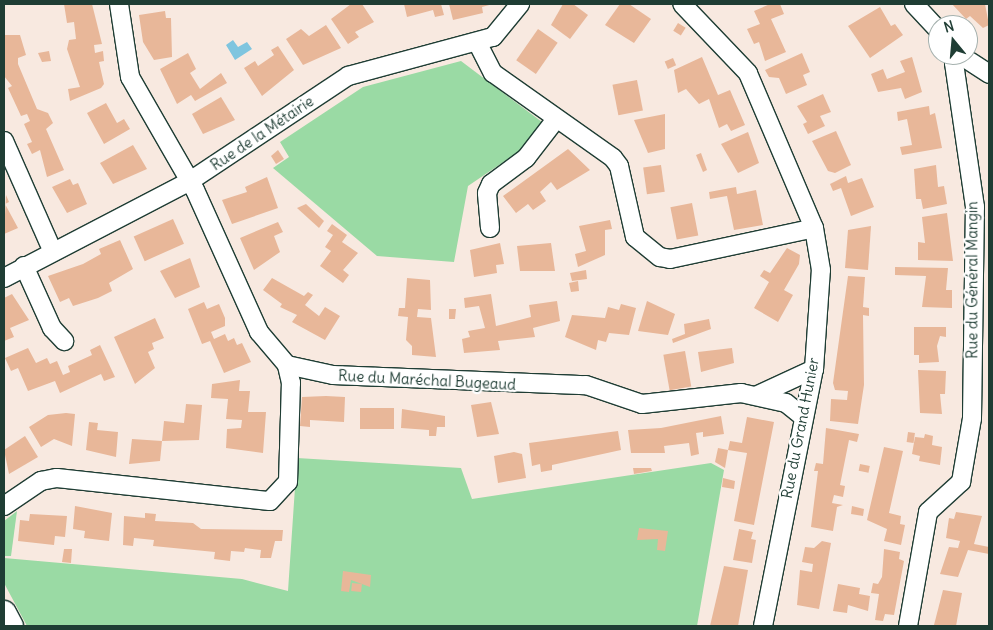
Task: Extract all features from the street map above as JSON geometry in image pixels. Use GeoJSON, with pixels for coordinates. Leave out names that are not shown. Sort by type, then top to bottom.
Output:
{"type":"FeatureCollection","features":[{"type":"Feature","properties":{"kind":"street"},"geometry":{"type":"LineString","coordinates":[[4,506],[41,482],[56,478],[270,501],[288,482],[291,383],[287,365],[259,332],[190,181],[130,77],[118,4]]}},
{"type":"Feature","properties":{"kind":"street","name":"Rue de la Métairie"},"geometry":{"type":"LineString","coordinates":[[4,278],[52,250],[190,181],[360,70],[477,42],[500,32],[520,4]]}},
{"type":"Feature","properties":{"kind":"street","name":"Rue du Grand Hunier"},"geometry":{"type":"LineString","coordinates":[[682,4],[748,73],[814,228],[821,270],[814,369],[803,417],[767,626]]}},
{"type":"Feature","properties":{"kind":"street"},"geometry":{"type":"LineString","coordinates":[[914,4],[928,19]]}},
{"type":"Feature","properties":{"kind":"street"},"geometry":{"type":"LineString","coordinates":[[477,42],[493,73],[619,166],[631,227],[635,237],[660,257],[670,259],[814,228]]}},
{"type":"Feature","properties":{"kind":"street","name":"Rue du Général Mangin"},"geometry":{"type":"LineString","coordinates":[[908,626],[928,512],[960,482],[972,418],[974,207],[954,65]]}},
{"type":"Feature","properties":{"kind":"street"},"geometry":{"type":"LineString","coordinates":[[975,65],[989,74]]}},
{"type":"Feature","properties":{"kind":"street"},"geometry":{"type":"LineString","coordinates":[[490,228],[487,193],[491,184],[526,158],[556,119]]}},
{"type":"Feature","properties":{"kind":"street"},"geometry":{"type":"LineString","coordinates":[[4,141],[11,175],[52,250]]}},
{"type":"Feature","properties":{"kind":"street"},"geometry":{"type":"LineString","coordinates":[[24,266],[52,328],[64,341]]}},
{"type":"Feature","properties":{"kind":"street","name":"Rue du Maréchal Bugeaud"},"geometry":{"type":"LineString","coordinates":[[287,365],[332,374],[513,385],[586,385],[642,404],[731,392],[758,395],[786,403],[803,417]]}},
{"type":"Feature","properties":{"kind":"street"},"geometry":{"type":"LineString","coordinates":[[758,395],[814,369]]}},
{"type":"Feature","properties":{"kind":"street"},"geometry":{"type":"LineString","coordinates":[[4,613],[11,626]]}},
{"type":"Feature","properties":{"kind":"green space"},"geometry":{"type":"Polygon","coordinates":[[[461,61],[542,122],[518,152],[468,186],[454,262],[377,256],[273,168],[289,157],[280,142],[363,87],[461,61]]]}},
{"type":"Feature","properties":{"kind":"green space"},"geometry":{"type":"Polygon","coordinates":[[[297,458],[461,468],[472,499],[711,463],[724,470],[697,626],[27,626],[4,583],[4,558],[242,579],[288,591],[297,458]]]}},
{"type":"Feature","properties":{"kind":"green space"},"geometry":{"type":"Polygon","coordinates":[[[17,511],[11,556],[4,556],[4,521],[17,511]]]}},
{"type":"Feature","properties":{"kind":"water"},"geometry":{"type":"Polygon","coordinates":[[[233,40],[238,47],[247,42],[252,49],[235,60],[226,45],[233,40]]]}},
{"type":"Feature","properties":{"kind":"building"},"geometry":{"type":"Polygon","coordinates":[[[64,4],[92,4],[102,44],[94,45],[95,53],[103,51],[104,61],[99,62],[104,84],[101,88],[70,101],[68,89],[80,87],[67,49],[69,40],[76,39],[74,22],[67,23],[64,4]]]}},
{"type":"Feature","properties":{"kind":"building"},"geometry":{"type":"Polygon","coordinates":[[[351,4],[362,4],[374,22],[355,32],[359,37],[348,44],[331,19],[351,4]]]}},
{"type":"Feature","properties":{"kind":"building"},"geometry":{"type":"Polygon","coordinates":[[[404,4],[441,4],[444,15],[435,17],[433,10],[407,17],[404,4]]]}},
{"type":"Feature","properties":{"kind":"building"},"geometry":{"type":"Polygon","coordinates":[[[449,4],[493,4],[482,7],[483,13],[453,20],[449,4]]]}},
{"type":"Feature","properties":{"kind":"building"},"geometry":{"type":"Polygon","coordinates":[[[563,4],[573,4],[588,15],[570,39],[551,25],[563,4]]]}},
{"type":"Feature","properties":{"kind":"building"},"geometry":{"type":"Polygon","coordinates":[[[620,4],[629,4],[651,19],[634,43],[605,25],[620,4]]]}},
{"type":"Feature","properties":{"kind":"building"},"geometry":{"type":"Polygon","coordinates":[[[770,4],[780,4],[784,14],[771,19],[786,52],[765,61],[759,42],[754,44],[747,29],[760,24],[754,11],[770,4]]]}},
{"type":"Feature","properties":{"kind":"building"},"geometry":{"type":"Polygon","coordinates":[[[952,4],[985,4],[989,25],[983,28],[978,23],[978,15],[962,15],[952,4]]]}},
{"type":"Feature","properties":{"kind":"building"},"geometry":{"type":"Polygon","coordinates":[[[880,7],[891,26],[895,24],[903,35],[870,58],[848,26],[880,7]]]}},
{"type":"Feature","properties":{"kind":"building"},"geometry":{"type":"Polygon","coordinates":[[[165,11],[166,18],[171,18],[172,57],[154,60],[143,42],[139,15],[165,11]]]}},
{"type":"Feature","properties":{"kind":"building"},"geometry":{"type":"Polygon","coordinates":[[[678,23],[686,28],[681,35],[673,31],[678,23]]]}},
{"type":"Feature","properties":{"kind":"building"},"geometry":{"type":"Polygon","coordinates":[[[326,25],[341,48],[303,65],[286,39],[301,29],[309,36],[326,25]]]}},
{"type":"Feature","properties":{"kind":"building"},"geometry":{"type":"Polygon","coordinates":[[[538,29],[558,43],[536,74],[516,60],[538,29]]]}},
{"type":"Feature","properties":{"kind":"building"},"geometry":{"type":"Polygon","coordinates":[[[4,35],[20,35],[26,55],[18,58],[18,64],[37,109],[48,113],[53,123],[46,129],[64,170],[47,177],[40,150],[32,154],[27,144],[32,142],[24,124],[30,121],[27,114],[21,116],[8,88],[12,86],[4,76],[4,35]]]}},
{"type":"Feature","properties":{"kind":"building"},"geometry":{"type":"Polygon","coordinates":[[[278,46],[294,70],[262,96],[244,68],[255,61],[258,66],[274,55],[271,50],[278,46]]]}},
{"type":"Feature","properties":{"kind":"building"},"geometry":{"type":"Polygon","coordinates":[[[49,51],[51,61],[42,62],[38,53],[49,51]]]}},
{"type":"Feature","properties":{"kind":"building"},"geometry":{"type":"Polygon","coordinates":[[[188,53],[196,69],[190,73],[200,89],[221,73],[227,83],[195,101],[191,95],[177,104],[160,69],[188,53]]]}},
{"type":"Feature","properties":{"kind":"building"},"geometry":{"type":"Polygon","coordinates":[[[802,53],[810,72],[803,75],[807,85],[786,94],[779,78],[769,77],[765,70],[802,53]]]}},
{"type":"Feature","properties":{"kind":"building"},"geometry":{"type":"Polygon","coordinates":[[[702,57],[718,95],[730,90],[745,125],[731,131],[727,124],[719,128],[709,99],[699,104],[686,89],[678,93],[674,70],[702,57]]]}},
{"type":"Feature","properties":{"kind":"building"},"geometry":{"type":"Polygon","coordinates":[[[912,57],[922,92],[905,99],[901,88],[878,92],[871,74],[883,69],[887,79],[905,72],[900,61],[912,57]]]}},
{"type":"Feature","properties":{"kind":"building"},"geometry":{"type":"Polygon","coordinates":[[[673,58],[676,65],[668,69],[665,62],[673,58]]]}},
{"type":"Feature","properties":{"kind":"building"},"geometry":{"type":"Polygon","coordinates":[[[637,80],[643,110],[618,115],[612,85],[637,80]]]}},
{"type":"Feature","properties":{"kind":"building"},"geometry":{"type":"Polygon","coordinates":[[[823,94],[831,112],[820,116],[825,126],[808,134],[803,124],[807,122],[797,106],[823,94]]]}},
{"type":"Feature","properties":{"kind":"building"},"geometry":{"type":"Polygon","coordinates":[[[221,97],[235,120],[203,134],[192,114],[221,97]]]}},
{"type":"Feature","properties":{"kind":"building"},"geometry":{"type":"Polygon","coordinates":[[[106,103],[117,123],[124,119],[130,129],[104,144],[87,113],[106,103]]]}},
{"type":"Feature","properties":{"kind":"building"},"geometry":{"type":"Polygon","coordinates":[[[929,106],[930,115],[935,113],[942,148],[902,155],[900,147],[912,145],[907,119],[898,121],[897,112],[929,106]]]}},
{"type":"Feature","properties":{"kind":"building"},"geometry":{"type":"Polygon","coordinates":[[[665,114],[665,149],[648,153],[634,120],[665,114]]]}},
{"type":"Feature","properties":{"kind":"building"},"geometry":{"type":"Polygon","coordinates":[[[836,131],[851,165],[835,173],[828,171],[812,141],[836,131]]]}},
{"type":"Feature","properties":{"kind":"building"},"geometry":{"type":"Polygon","coordinates":[[[748,132],[759,163],[738,173],[721,144],[748,132]]]}},
{"type":"Feature","properties":{"kind":"building"},"geometry":{"type":"Polygon","coordinates":[[[133,145],[147,169],[113,184],[100,163],[133,145]]]}},
{"type":"Feature","properties":{"kind":"building"},"geometry":{"type":"Polygon","coordinates":[[[568,149],[590,170],[557,190],[551,182],[540,192],[546,201],[533,210],[528,204],[516,213],[503,196],[568,149]]]}},
{"type":"Feature","properties":{"kind":"building"},"geometry":{"type":"Polygon","coordinates":[[[278,150],[284,159],[276,164],[271,156],[278,150]]]}},
{"type":"Feature","properties":{"kind":"building"},"geometry":{"type":"Polygon","coordinates":[[[701,153],[707,170],[703,172],[696,155],[701,153]]]}},
{"type":"Feature","properties":{"kind":"building"},"geometry":{"type":"Polygon","coordinates":[[[661,165],[665,192],[647,194],[643,168],[661,165]]]}},
{"type":"Feature","properties":{"kind":"building"},"geometry":{"type":"Polygon","coordinates":[[[936,165],[938,187],[944,186],[947,204],[923,209],[921,199],[916,199],[914,169],[936,165]]]}},
{"type":"Feature","properties":{"kind":"building"},"geometry":{"type":"Polygon","coordinates":[[[846,176],[848,183],[862,178],[874,207],[851,216],[841,188],[833,191],[830,184],[846,176]]]}},
{"type":"Feature","properties":{"kind":"building"},"geometry":{"type":"Polygon","coordinates":[[[267,177],[278,208],[232,224],[222,200],[247,192],[245,187],[267,177]]]}},
{"type":"Feature","properties":{"kind":"building"},"geometry":{"type":"Polygon","coordinates":[[[70,179],[73,185],[78,183],[87,204],[67,213],[52,187],[70,179]]]}},
{"type":"Feature","properties":{"kind":"building"},"geometry":{"type":"Polygon","coordinates":[[[736,187],[737,194],[756,190],[763,225],[734,230],[727,196],[710,199],[709,192],[736,187]]]}},
{"type":"Feature","properties":{"kind":"building"},"geometry":{"type":"Polygon","coordinates":[[[692,203],[698,235],[677,240],[670,207],[692,203]]]}},
{"type":"Feature","properties":{"kind":"building"},"geometry":{"type":"Polygon","coordinates":[[[306,204],[324,221],[319,228],[297,208],[306,204]]]}},
{"type":"Feature","properties":{"kind":"building"},"geometry":{"type":"Polygon","coordinates":[[[5,205],[18,228],[4,234],[5,205]]]}},
{"type":"Feature","properties":{"kind":"building"},"geometry":{"type":"Polygon","coordinates":[[[947,213],[953,261],[918,260],[918,242],[925,243],[922,217],[947,213]]]}},
{"type":"Feature","properties":{"kind":"building"},"geometry":{"type":"Polygon","coordinates":[[[173,219],[184,244],[145,261],[134,236],[173,219]]]}},
{"type":"Feature","properties":{"kind":"building"},"geometry":{"type":"Polygon","coordinates":[[[610,220],[612,229],[605,230],[605,255],[578,267],[575,254],[586,251],[579,226],[610,220]]]}},
{"type":"Feature","properties":{"kind":"building"},"geometry":{"type":"Polygon","coordinates":[[[278,222],[283,232],[274,236],[280,252],[254,270],[240,238],[278,222]]]}},
{"type":"Feature","properties":{"kind":"building"},"geometry":{"type":"Polygon","coordinates":[[[332,224],[347,235],[342,242],[358,253],[343,270],[349,275],[343,283],[320,266],[331,251],[325,247],[333,235],[327,231],[332,224]]]}},
{"type":"Feature","properties":{"kind":"building"},"geometry":{"type":"Polygon","coordinates":[[[871,226],[868,270],[845,268],[848,230],[871,226]]]}},
{"type":"Feature","properties":{"kind":"building"},"geometry":{"type":"Polygon","coordinates":[[[120,240],[133,269],[109,283],[112,291],[98,298],[73,306],[69,298],[60,302],[48,276],[83,264],[101,254],[99,249],[120,240]]]}},
{"type":"Feature","properties":{"kind":"building"},"geometry":{"type":"Polygon","coordinates":[[[500,243],[504,264],[496,265],[497,273],[474,277],[470,250],[500,243]]]}},
{"type":"Feature","properties":{"kind":"building"},"geometry":{"type":"Polygon","coordinates":[[[551,243],[555,271],[520,271],[517,246],[551,243]]]}},
{"type":"Feature","properties":{"kind":"building"},"geometry":{"type":"Polygon","coordinates":[[[787,248],[800,255],[799,264],[784,290],[793,295],[778,322],[754,308],[769,282],[760,276],[764,270],[770,273],[787,248]]]}},
{"type":"Feature","properties":{"kind":"building"},"geometry":{"type":"Polygon","coordinates":[[[190,258],[200,287],[175,298],[160,271],[190,258]]]}},
{"type":"Feature","properties":{"kind":"building"},"geometry":{"type":"Polygon","coordinates":[[[895,267],[948,268],[946,290],[952,290],[952,308],[922,307],[926,276],[895,275],[895,267]]]}},
{"type":"Feature","properties":{"kind":"building"},"geometry":{"type":"Polygon","coordinates":[[[586,270],[587,279],[572,281],[570,273],[586,270]]]}},
{"type":"Feature","properties":{"kind":"building"},"geometry":{"type":"Polygon","coordinates":[[[848,276],[865,277],[863,307],[869,308],[869,316],[863,315],[864,385],[858,424],[830,421],[831,399],[847,400],[848,391],[835,390],[833,383],[848,276]]]}},
{"type":"Feature","properties":{"kind":"building"},"geometry":{"type":"Polygon","coordinates":[[[272,278],[304,296],[308,292],[313,295],[305,305],[319,316],[325,307],[340,316],[325,340],[292,322],[297,315],[280,307],[282,304],[263,290],[272,278]]]}},
{"type":"Feature","properties":{"kind":"building"},"geometry":{"type":"Polygon","coordinates":[[[407,278],[430,280],[431,310],[418,309],[417,317],[431,318],[436,357],[412,355],[412,346],[406,340],[408,317],[398,316],[399,308],[405,308],[407,278]]]}},
{"type":"Feature","properties":{"kind":"building"},"geometry":{"type":"Polygon","coordinates":[[[578,281],[579,291],[571,292],[569,283],[578,281]]]}},
{"type":"Feature","properties":{"kind":"building"},"geometry":{"type":"Polygon","coordinates":[[[12,294],[29,320],[10,328],[14,337],[4,341],[4,298],[12,294]]]}},
{"type":"Feature","properties":{"kind":"building"},"geometry":{"type":"Polygon","coordinates":[[[491,294],[496,326],[531,317],[529,305],[557,301],[560,321],[533,328],[535,337],[498,341],[500,350],[464,353],[462,339],[470,337],[468,331],[485,328],[479,306],[465,308],[464,298],[491,294]]]}},
{"type":"Feature","properties":{"kind":"building"},"geometry":{"type":"Polygon","coordinates":[[[647,301],[675,314],[668,335],[638,331],[647,301]]]}},
{"type":"Feature","properties":{"kind":"building"},"geometry":{"type":"Polygon","coordinates":[[[204,302],[207,309],[219,304],[225,318],[225,326],[211,332],[214,339],[225,334],[228,341],[234,338],[237,345],[242,343],[251,362],[224,373],[210,341],[202,344],[188,309],[204,302]]]}},
{"type":"Feature","properties":{"kind":"building"},"geometry":{"type":"Polygon","coordinates":[[[621,304],[636,308],[629,335],[609,333],[606,342],[598,340],[596,350],[565,337],[572,315],[605,318],[608,307],[619,310],[621,304]]]}},
{"type":"Feature","properties":{"kind":"building"},"geometry":{"type":"Polygon","coordinates":[[[449,309],[456,309],[455,319],[449,319],[449,309]]]}},
{"type":"Feature","properties":{"kind":"building"},"geometry":{"type":"Polygon","coordinates":[[[155,318],[164,338],[152,343],[154,349],[148,352],[155,368],[135,384],[114,337],[155,318]]]}},
{"type":"Feature","properties":{"kind":"building"},"geometry":{"type":"Polygon","coordinates":[[[709,319],[711,329],[673,343],[672,339],[685,334],[684,324],[709,319]]]}},
{"type":"Feature","properties":{"kind":"building"},"geometry":{"type":"Polygon","coordinates":[[[914,327],[946,327],[946,337],[940,336],[937,346],[939,362],[919,363],[919,355],[914,355],[914,327]]]}},
{"type":"Feature","properties":{"kind":"building"},"geometry":{"type":"Polygon","coordinates":[[[100,345],[115,377],[104,381],[101,374],[60,393],[55,381],[28,391],[18,368],[11,371],[5,358],[28,348],[36,363],[47,358],[50,364],[57,361],[63,375],[70,372],[68,366],[92,355],[90,350],[100,345]]]}},
{"type":"Feature","properties":{"kind":"building"},"geometry":{"type":"Polygon","coordinates":[[[732,348],[734,363],[701,372],[698,352],[732,348]]]}},
{"type":"Feature","properties":{"kind":"building"},"geometry":{"type":"Polygon","coordinates":[[[685,351],[691,386],[670,390],[663,355],[685,351]]]}},
{"type":"Feature","properties":{"kind":"building"},"geometry":{"type":"Polygon","coordinates":[[[918,370],[946,371],[945,394],[940,394],[942,414],[920,413],[918,370]]]}},
{"type":"Feature","properties":{"kind":"building"},"geometry":{"type":"Polygon","coordinates":[[[240,380],[239,391],[250,391],[248,412],[266,412],[263,453],[226,448],[227,429],[241,428],[242,420],[226,419],[228,399],[211,398],[212,384],[240,380]]]}},
{"type":"Feature","properties":{"kind":"building"},"geometry":{"type":"Polygon","coordinates":[[[302,397],[345,397],[344,422],[310,420],[310,427],[300,426],[302,397]]]}},
{"type":"Feature","properties":{"kind":"building"},"geometry":{"type":"Polygon","coordinates":[[[491,402],[499,434],[477,437],[471,405],[491,402]]]}},
{"type":"Feature","properties":{"kind":"building"},"geometry":{"type":"Polygon","coordinates":[[[186,404],[202,405],[199,440],[162,441],[164,421],[184,423],[186,404]]]}},
{"type":"Feature","properties":{"kind":"building"},"geometry":{"type":"Polygon","coordinates":[[[360,408],[394,408],[394,429],[360,429],[360,408]]]}},
{"type":"Feature","properties":{"kind":"building"},"geometry":{"type":"Polygon","coordinates":[[[402,409],[445,416],[445,427],[437,427],[436,436],[429,436],[429,430],[401,428],[402,409]]]}},
{"type":"Feature","properties":{"kind":"building"},"geometry":{"type":"Polygon","coordinates":[[[75,414],[72,446],[54,439],[41,447],[29,427],[48,415],[75,414]]]}},
{"type":"Feature","properties":{"kind":"building"},"geometry":{"type":"Polygon","coordinates":[[[721,416],[724,434],[703,437],[703,432],[696,433],[699,454],[691,456],[689,443],[664,446],[665,453],[631,453],[628,430],[661,428],[721,416]]]}},
{"type":"Feature","properties":{"kind":"building"},"geometry":{"type":"Polygon","coordinates":[[[747,417],[774,422],[754,525],[734,521],[747,453],[728,450],[730,441],[742,443],[747,417]]]}},
{"type":"Feature","properties":{"kind":"building"},"geometry":{"type":"Polygon","coordinates":[[[89,422],[98,423],[97,430],[118,432],[116,457],[86,450],[89,422]]]}},
{"type":"Feature","properties":{"kind":"building"},"geometry":{"type":"Polygon","coordinates":[[[826,428],[859,434],[857,442],[849,440],[840,485],[845,486],[843,497],[834,495],[832,503],[843,505],[837,507],[833,531],[811,527],[818,471],[814,471],[816,463],[823,464],[826,428]]]}},
{"type":"Feature","properties":{"kind":"building"},"geometry":{"type":"Polygon","coordinates":[[[618,431],[621,450],[552,465],[552,470],[541,472],[540,464],[532,466],[529,443],[618,431]]]}},
{"type":"Feature","properties":{"kind":"building"},"geometry":{"type":"Polygon","coordinates":[[[908,432],[915,433],[914,443],[907,442],[908,432]]]}},
{"type":"Feature","properties":{"kind":"building"},"geometry":{"type":"Polygon","coordinates":[[[925,434],[933,436],[932,445],[942,447],[940,465],[919,461],[920,456],[912,454],[915,437],[924,438],[925,434]]]}},
{"type":"Feature","properties":{"kind":"building"},"geometry":{"type":"Polygon","coordinates":[[[25,436],[38,457],[9,474],[4,450],[25,436]]]}},
{"type":"Feature","properties":{"kind":"building"},"geometry":{"type":"Polygon","coordinates":[[[132,439],[162,441],[160,461],[129,464],[132,439]]]}},
{"type":"Feature","properties":{"kind":"building"},"geometry":{"type":"Polygon","coordinates":[[[884,447],[903,451],[889,513],[901,516],[900,524],[905,525],[901,545],[884,541],[887,529],[867,520],[884,447]]]}},
{"type":"Feature","properties":{"kind":"building"},"geometry":{"type":"Polygon","coordinates":[[[718,448],[728,450],[725,468],[715,462],[718,448]]]}},
{"type":"Feature","properties":{"kind":"building"},"geometry":{"type":"Polygon","coordinates":[[[514,452],[522,454],[526,478],[498,483],[494,456],[514,452]]]}},
{"type":"Feature","properties":{"kind":"building"},"geometry":{"type":"Polygon","coordinates":[[[860,464],[870,466],[868,473],[859,471],[860,464]]]}},
{"type":"Feature","properties":{"kind":"building"},"geometry":{"type":"Polygon","coordinates":[[[633,468],[651,468],[652,471],[634,474],[633,468]]]}},
{"type":"Feature","properties":{"kind":"building"},"geometry":{"type":"Polygon","coordinates":[[[723,478],[735,481],[734,489],[722,487],[723,478]]]}},
{"type":"Feature","properties":{"kind":"building"},"geometry":{"type":"Polygon","coordinates":[[[75,506],[112,513],[109,541],[84,538],[85,531],[73,529],[75,506]]]}},
{"type":"Feature","properties":{"kind":"building"},"geometry":{"type":"Polygon","coordinates":[[[852,506],[864,509],[863,516],[851,514],[852,506]]]}},
{"type":"Feature","properties":{"kind":"building"},"geometry":{"type":"Polygon","coordinates":[[[956,512],[982,516],[974,544],[989,547],[989,554],[968,550],[958,577],[940,574],[949,547],[958,548],[960,541],[946,538],[949,518],[954,519],[956,512]]]}},
{"type":"Feature","properties":{"kind":"building"},"geometry":{"type":"Polygon","coordinates":[[[145,513],[156,514],[155,521],[193,523],[201,529],[283,530],[282,541],[275,541],[271,558],[260,558],[261,550],[245,548],[244,552],[231,551],[230,561],[214,559],[215,552],[153,546],[154,540],[134,538],[133,546],[123,545],[124,516],[145,518],[145,513]]]}},
{"type":"Feature","properties":{"kind":"building"},"geometry":{"type":"Polygon","coordinates":[[[30,514],[67,516],[65,537],[55,536],[54,545],[18,541],[20,520],[29,521],[30,514]]]}},
{"type":"Feature","properties":{"kind":"building"},"geometry":{"type":"Polygon","coordinates":[[[639,528],[668,531],[665,551],[657,550],[658,539],[637,540],[639,528]]]}},
{"type":"Feature","properties":{"kind":"building"},"geometry":{"type":"Polygon","coordinates":[[[739,529],[753,532],[751,539],[756,540],[752,563],[733,560],[739,529]]]}},
{"type":"Feature","properties":{"kind":"building"},"geometry":{"type":"Polygon","coordinates":[[[822,541],[831,543],[819,609],[797,605],[800,570],[812,572],[813,564],[802,562],[805,547],[814,548],[822,541]]]}},
{"type":"Feature","properties":{"kind":"building"},"geometry":{"type":"Polygon","coordinates":[[[64,549],[72,549],[71,563],[62,562],[64,549]]]}},
{"type":"Feature","properties":{"kind":"building"},"geometry":{"type":"Polygon","coordinates":[[[884,549],[900,552],[899,559],[904,561],[894,615],[885,614],[883,621],[875,620],[879,594],[871,593],[873,583],[878,584],[882,577],[884,549]]]}},
{"type":"Feature","properties":{"kind":"building"},"geometry":{"type":"Polygon","coordinates":[[[724,566],[748,570],[738,626],[710,626],[724,566]]]}},
{"type":"Feature","properties":{"kind":"building"},"geometry":{"type":"Polygon","coordinates":[[[343,571],[371,575],[370,587],[351,580],[349,592],[341,591],[343,571]]]}},
{"type":"Feature","properties":{"kind":"building"},"geometry":{"type":"Polygon","coordinates":[[[352,583],[362,584],[361,592],[351,591],[352,583]]]}},
{"type":"Feature","properties":{"kind":"building"},"geometry":{"type":"Polygon","coordinates":[[[838,584],[860,588],[859,594],[870,596],[868,611],[848,605],[847,613],[833,611],[838,584]]]}},
{"type":"Feature","properties":{"kind":"building"},"geometry":{"type":"Polygon","coordinates":[[[943,590],[962,593],[956,626],[934,625],[943,590]]]}}]}
